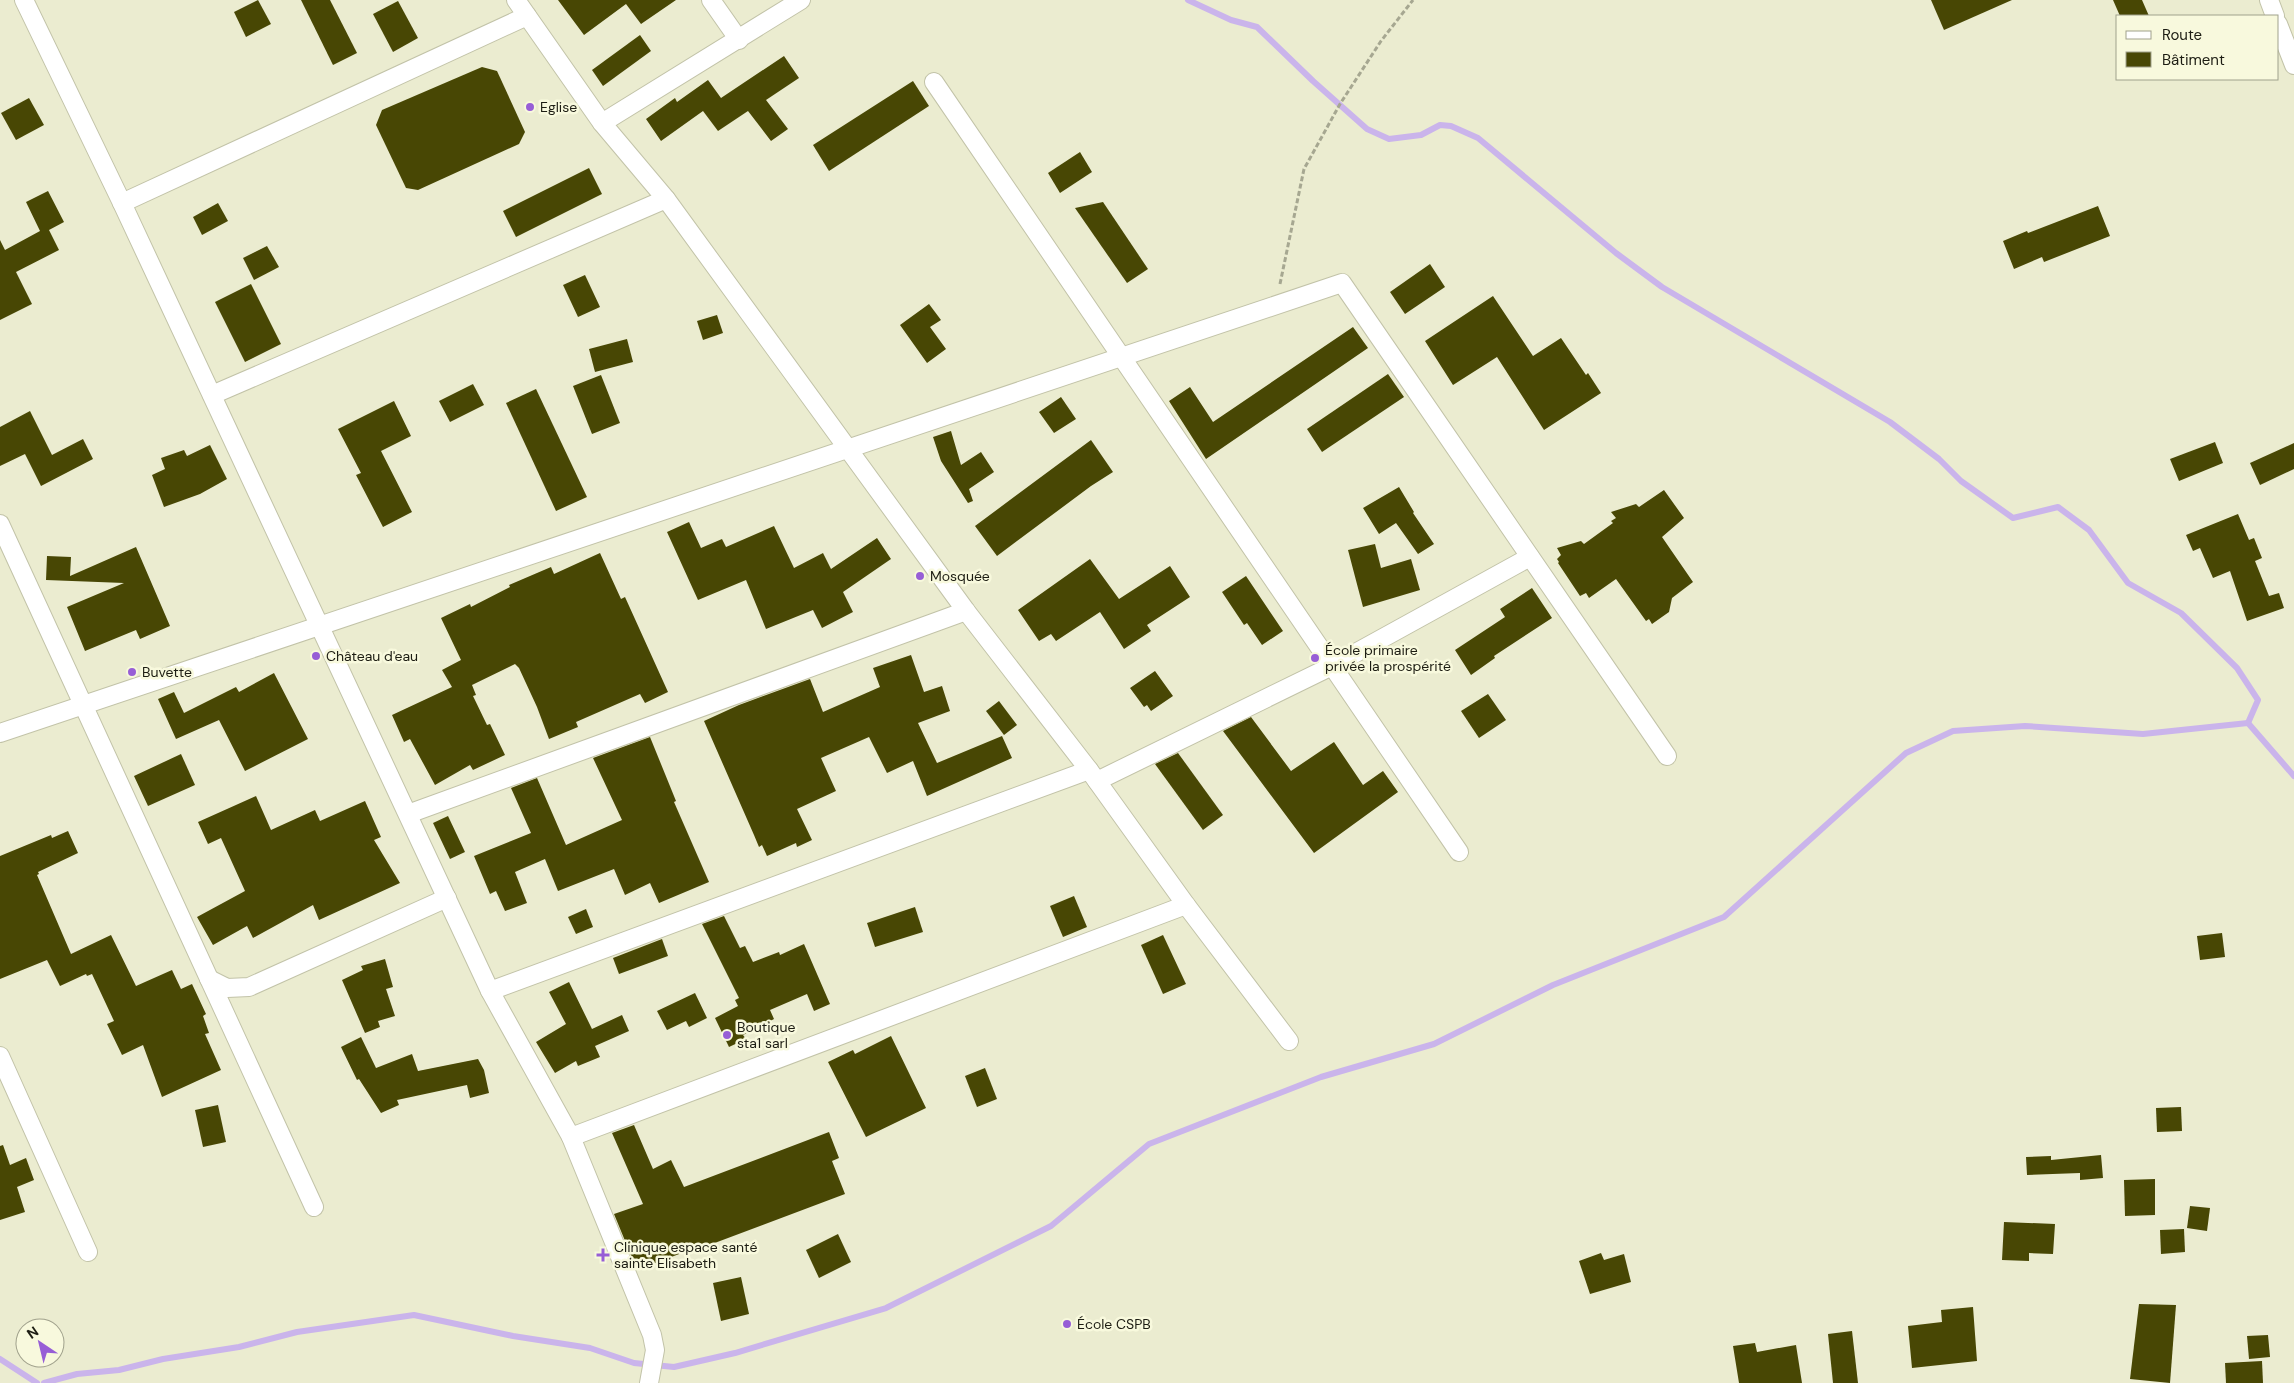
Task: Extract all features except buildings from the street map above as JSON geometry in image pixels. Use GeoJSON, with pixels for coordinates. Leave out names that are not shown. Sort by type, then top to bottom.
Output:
{"type":"FeatureCollection","features":[{"type":"Feature","properties":{"kind":"street"},"geometry":{"type":"LineString","coordinates":[[24,0],[122,203],[490,991],[571,1138],[652,1335],[655,1350],[649,1383]]}},
{"type":"Feature","properties":{"kind":"street"},"geometry":{"type":"LineString","coordinates":[[516,0],[602,123],[666,198],[966,611],[1093,776],[1186,905],[1289,1041]]}},
{"type":"Feature","properties":{"kind":"street"},"geometry":{"type":"LineString","coordinates":[[711,0],[739,40]]}},
{"type":"Feature","properties":{"kind":"street"},"geometry":{"type":"LineString","coordinates":[[602,123],[801,0]]}},
{"type":"Feature","properties":{"kind":"street"},"geometry":{"type":"LineString","coordinates":[[2269,0],[2275,15]]}},
{"type":"Feature","properties":{"kind":"street"},"geometry":{"type":"LineString","coordinates":[[122,203],[527,16]]}},
{"type":"Feature","properties":{"kind":"street"},"geometry":{"type":"LineString","coordinates":[[2279,27],[2294,65]]}},
{"type":"Feature","properties":{"kind":"street"},"geometry":{"type":"LineString","coordinates":[[934,82],[1120,357],[1460,852]]}},
{"type":"Feature","properties":{"kind":"street"},"geometry":{"type":"LineString","coordinates":[[212,395],[666,198]]}},
{"type":"Feature","properties":{"kind":"street"},"geometry":{"type":"LineString","coordinates":[[0,733],[1342,282],[1667,756]]}},
{"type":"Feature","properties":{"kind":"street"},"geometry":{"type":"LineString","coordinates":[[0,524],[314,1207]]}},
{"type":"Feature","properties":{"kind":"street"},"geometry":{"type":"LineString","coordinates":[[490,991],[1093,776],[1332,666],[1530,557]]}},
{"type":"Feature","properties":{"kind":"street"},"geometry":{"type":"LineString","coordinates":[[408,814],[966,611]]}},
{"type":"Feature","properties":{"kind":"street"},"geometry":{"type":"LineString","coordinates":[[209,979],[228,988],[249,988],[447,898]]}},
{"type":"Feature","properties":{"kind":"street"},"geometry":{"type":"LineString","coordinates":[[571,1138],[1186,905]]}},
{"type":"Feature","properties":{"kind":"street"},"geometry":{"type":"LineString","coordinates":[[0,1056],[88,1252]]}},
{"type":"Feature","properties":{"kind":"path"},"geometry":{"type":"LineString","coordinates":[[1275,305],[1304,169],[1340,104],[1382,41],[1413,0]]}},
{"type":"Feature","properties":{"kind":"waterway"},"geometry":{"type":"LineString","coordinates":[[1188,0],[1231,20],[1257,27],[1313,81],[1367,129],[1389,139],[1421,135],[1440,125],[1451,126],[1478,138],[1616,253],[1662,287],[1890,422],[1939,459],[1961,481],[2013,518],[2058,507],[2089,530],[2128,583],[2181,613],[2237,668],[2258,700],[2248,723]]}},
{"type":"Feature","properties":{"kind":"waterway"},"geometry":{"type":"LineString","coordinates":[[44,1383],[77,1374],[119,1370],[163,1359],[239,1347],[297,1332],[414,1315],[513,1336],[590,1348],[634,1363],[674,1367],[735,1353],[886,1308],[1051,1226],[1149,1144],[1321,1077],[1434,1044],[1553,985],[1724,917],[1906,753],[1953,731],[2025,726],[2143,734],[2248,723],[2294,776]]}},
{"type":"Feature","properties":{"kind":"waterway"},"geometry":{"type":"LineString","coordinates":[[0,1359],[37,1383]]}},
{"type":"Feature","properties":{"kind":"place","name":"Eglise"},"geometry":{"type":"Point","coordinates":[530,107]}},
{"type":"Feature","properties":{"kind":"place","name":"Mosquée"},"geometry":{"type":"Point","coordinates":[920,576]}},
{"type":"Feature","properties":{"kind":"place","name":"Château d'eau"},"geometry":{"type":"Point","coordinates":[316,656]}},
{"type":"Feature","properties":{"kind":"place","name":"École primaire privée la prospérité"},"geometry":{"type":"Point","coordinates":[1315,658]}},
{"type":"Feature","properties":{"kind":"place","name":"Buvette"},"geometry":{"type":"Point","coordinates":[132,672]}},
{"type":"Feature","properties":{"kind":"place","name":"Boutique sta1 sarl"},"geometry":{"type":"Point","coordinates":[727,1035]}},
{"type":"Feature","properties":{"kind":"place","name":"Clinique espace santé sainte Elisabeth"},"geometry":{"type":"Point","coordinates":[603,1255]}},
{"type":"Feature","properties":{"kind":"place","name":"École CSPB"},"geometry":{"type":"Point","coordinates":[1067,1324]}}]}
